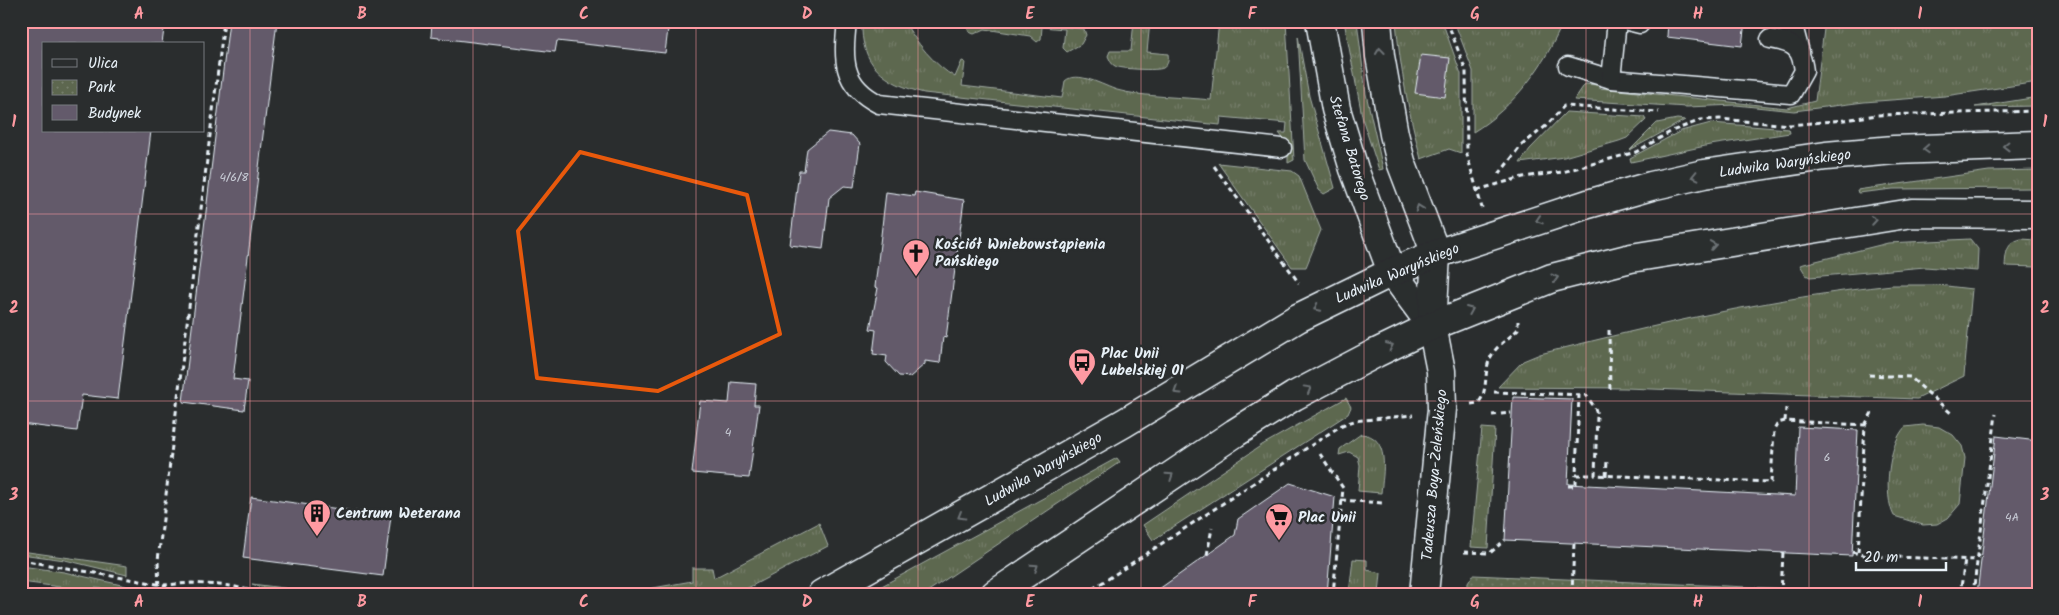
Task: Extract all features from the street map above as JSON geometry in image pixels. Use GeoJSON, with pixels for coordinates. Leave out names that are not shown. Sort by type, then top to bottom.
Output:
{"type":"FeatureCollection","features":[{"type":"Feature","properties":{"kind":"main road","name":"Stefana Batorego"},"geometry":{"type":"LineString","coordinates":[[1320,21],[1328,71],[1341,130],[1392,272]]}},
{"type":"Feature","properties":{"kind":"main road"},"geometry":{"type":"LineString","coordinates":[[1377,21],[1380,56],[1401,162],[1436,254]]}},
{"type":"Feature","properties":{"kind":"main road","name":"Ludwika Waryńskiego"},"geometry":{"type":"LineString","coordinates":[[822,594],[1124,423],[1298,318],[1392,272],[1436,254],[1588,204],[1650,186],[1704,174],[1826,156],[1894,150],[2038,145]]}},
{"type":"Feature","properties":{"kind":"main road"},"geometry":{"type":"LineString","coordinates":[[995,594],[1262,415],[1369,356],[1432,326],[1552,278],[1631,258],[1912,214],[2038,214]]}},
{"type":"Feature","properties":{"kind":"main road","name":"Tadeusza Boya-Żeleńskiego"},"geometry":{"type":"LineString","coordinates":[[1424,594],[1442,409],[1441,371],[1432,326],[1436,254]]}},
{"type":"Feature","properties":{"kind":"main road","name":"Tadeusza Boya-Żeleńskiego"},"geometry":{"type":"LineString","coordinates":[[1392,272],[1432,326]]}},
{"type":"Feature","properties":{"kind":"lane"},"geometry":{"type":"LineString","coordinates":[[847,21],[845,44],[848,75],[862,96],[879,104],[1282,148]]}},
{"type":"Feature","properties":{"kind":"lane"},"geometry":{"type":"LineString","coordinates":[[1611,79],[1617,21]]}},
{"type":"Feature","properties":{"kind":"lane"},"geometry":{"type":"LineString","coordinates":[[1568,66],[1611,79],[1791,94],[1804,71],[1795,33],[1782,21]]}},
{"type":"Feature","properties":{"kind":"lane"},"geometry":{"type":"LineString","coordinates":[[1770,39],[1786,42],[1796,47],[1800,52]]}},
{"type":"Feature","properties":{"kind":"path"},"geometry":{"type":"LineString","coordinates":[[159,594],[158,560],[224,21]]}},
{"type":"Feature","properties":{"kind":"path"},"geometry":{"type":"LineString","coordinates":[[1447,21],[1466,71],[1467,155],[1481,207]]}},
{"type":"Feature","properties":{"kind":"path"},"geometry":{"type":"LineString","coordinates":[[1499,174],[1522,145],[1546,126],[1564,106],[1659,112]]}},
{"type":"Feature","properties":{"kind":"path"},"geometry":{"type":"LineString","coordinates":[[1214,165],[1299,283]]}},
{"type":"Feature","properties":{"kind":"path"},"geometry":{"type":"LineString","coordinates":[[1471,404],[1478,403],[1482,397],[1488,361],[1497,346],[1518,329],[1517,318]]}},
{"type":"Feature","properties":{"kind":"path"},"geometry":{"type":"LineString","coordinates":[[1609,330],[1610,394]]}},
{"type":"Feature","properties":{"kind":"path"},"geometry":{"type":"LineString","coordinates":[[1869,375],[1910,377],[1952,414]]}},
{"type":"Feature","properties":{"kind":"path"},"geometry":{"type":"LineString","coordinates":[[1494,392],[1586,395],[1591,400],[1597,415],[1595,475]]}},
{"type":"Feature","properties":{"kind":"path"},"geometry":{"type":"LineString","coordinates":[[1568,486],[1576,486],[1579,394]]}},
{"type":"Feature","properties":{"kind":"path"},"geometry":{"type":"LineString","coordinates":[[1785,421],[1786,408]]}},
{"type":"Feature","properties":{"kind":"path"},"geometry":{"type":"LineString","coordinates":[[1858,553],[1865,425],[1873,410]]}},
{"type":"Feature","properties":{"kind":"path"},"geometry":{"type":"LineString","coordinates":[[1492,415],[1511,413]]}},
{"type":"Feature","properties":{"kind":"path"},"geometry":{"type":"LineString","coordinates":[[1973,594],[1996,414]]}},
{"type":"Feature","properties":{"kind":"path"},"geometry":{"type":"LineString","coordinates":[[1085,594],[1342,425],[1354,421],[1411,415]]}},
{"type":"Feature","properties":{"kind":"path"},"geometry":{"type":"LineString","coordinates":[[1576,475],[1771,482],[1774,430],[1778,423],[1785,421],[1865,425]]}},
{"type":"Feature","properties":{"kind":"path"},"geometry":{"type":"LineString","coordinates":[[1320,454],[1343,488],[1333,594]]}},
{"type":"Feature","properties":{"kind":"path"},"geometry":{"type":"LineString","coordinates":[[1606,476],[1607,461]]}},
{"type":"Feature","properties":{"kind":"path"},"geometry":{"type":"LineString","coordinates":[[1342,500],[1383,503]]}},
{"type":"Feature","properties":{"kind":"path"},"geometry":{"type":"LineString","coordinates":[[1207,555],[1212,528]]}},
{"type":"Feature","properties":{"kind":"path"},"geometry":{"type":"LineString","coordinates":[[1464,552],[1490,553],[1506,540]]}},
{"type":"Feature","properties":{"kind":"path"},"geometry":{"type":"LineString","coordinates":[[1572,594],[1574,543]]}},
{"type":"Feature","properties":{"kind":"path"},"geometry":{"type":"LineString","coordinates":[[1781,594],[1782,552]]}},
{"type":"Feature","properties":{"kind":"path"},"geometry":{"type":"LineString","coordinates":[[1852,552],[1867,556],[1977,560]]}},
{"type":"Feature","properties":{"kind":"path"},"geometry":{"type":"LineString","coordinates":[[21,560],[64,566],[124,580],[158,584],[232,586],[264,594]]}},
{"type":"Feature","properties":{"kind":"path"},"geometry":{"type":"LineString","coordinates":[[1960,594],[1965,560]]}},
{"type":"Feature","properties":{"kind":"highlighted area"},"geometry":{"type":"Polygon","coordinates":[[[580,152],[747,195],[780,334],[658,391],[537,378],[518,231],[580,152]]]}},
{"type":"Feature","properties":{"kind":"green space"},"geometry":{"type":"Polygon","coordinates":[[[862,21],[904,21],[926,52],[955,77],[962,61],[965,62],[962,86],[1062,98],[1065,81],[1076,77],[1127,92],[1211,100],[1219,21],[1286,21],[1294,160],[1288,163],[1288,144],[1279,133],[1286,133],[1287,123],[1221,117],[1220,125],[924,93],[910,89],[897,84],[877,70],[865,49],[862,36],[862,21]]]}},
{"type":"Feature","properties":{"kind":"green space"},"geometry":{"type":"Polygon","coordinates":[[[964,21],[1065,21],[1065,27],[1084,29],[1086,35],[1081,44],[1067,52],[1063,48],[1065,29],[1042,27],[1041,39],[1037,42],[1030,36],[985,29],[974,34],[969,32],[964,21]]]}},
{"type":"Feature","properties":{"kind":"green space"},"geometry":{"type":"Polygon","coordinates":[[[1134,21],[1150,21],[1147,52],[1168,54],[1168,62],[1163,68],[1124,68],[1112,64],[1108,56],[1110,51],[1131,51],[1134,21]]]}},
{"type":"Feature","properties":{"kind":"green space"},"geometry":{"type":"Polygon","coordinates":[[[1344,21],[1357,21],[1366,94],[1383,169],[1379,170],[1363,121],[1344,21]]]}},
{"type":"Feature","properties":{"kind":"green space"},"geometry":{"type":"Polygon","coordinates":[[[1396,21],[1442,21],[1461,74],[1461,153],[1449,149],[1421,159],[1406,91],[1396,21]]]}},
{"type":"Feature","properties":{"kind":"green space"},"geometry":{"type":"Polygon","coordinates":[[[1454,21],[1563,22],[1547,54],[1527,84],[1502,110],[1473,132],[1473,71],[1454,21]]]}},
{"type":"Feature","properties":{"kind":"green space"},"geometry":{"type":"Polygon","coordinates":[[[1825,21],[2038,21],[2038,82],[1945,96],[1864,102],[1794,111],[1736,105],[1687,107],[1574,100],[1585,84],[1598,85],[1599,88],[1787,108],[1815,101],[1825,21]]]}},
{"type":"Feature","properties":{"kind":"green space"},"geometry":{"type":"Polygon","coordinates":[[[1298,36],[1309,96],[1335,188],[1324,194],[1319,190],[1305,160],[1298,36]]]}},
{"type":"Feature","properties":{"kind":"green space"},"geometry":{"type":"Polygon","coordinates":[[[2038,97],[2038,106],[1975,107],[2038,97]]]}},
{"type":"Feature","properties":{"kind":"green space"},"geometry":{"type":"Polygon","coordinates":[[[1566,112],[1644,117],[1646,120],[1627,138],[1619,141],[1564,157],[1520,163],[1530,149],[1566,112]]]}},
{"type":"Feature","properties":{"kind":"green space"},"geometry":{"type":"Polygon","coordinates":[[[1677,119],[1685,120],[1630,150],[1657,123],[1677,119]]]}},
{"type":"Feature","properties":{"kind":"green space"},"geometry":{"type":"Polygon","coordinates":[[[1711,123],[1789,129],[1790,133],[1710,145],[1631,162],[1630,158],[1681,131],[1711,123]]]}},
{"type":"Feature","properties":{"kind":"green space"},"geometry":{"type":"Polygon","coordinates":[[[1218,163],[1292,171],[1299,176],[1321,230],[1306,267],[1292,267],[1218,163]]]}},
{"type":"Feature","properties":{"kind":"green space"},"geometry":{"type":"Polygon","coordinates":[[[2038,170],[2038,188],[1893,189],[1858,193],[1857,190],[1989,171],[2038,170]]]}},
{"type":"Feature","properties":{"kind":"green space"},"geometry":{"type":"Polygon","coordinates":[[[1970,239],[1978,249],[1977,271],[1925,267],[1810,277],[1806,275],[1800,265],[1888,243],[1970,239]]]}},
{"type":"Feature","properties":{"kind":"green space"},"geometry":{"type":"Polygon","coordinates":[[[2021,239],[2038,240],[2038,267],[2005,266],[2008,249],[2012,243],[2021,239]]]}},
{"type":"Feature","properties":{"kind":"green space"},"geometry":{"type":"Polygon","coordinates":[[[1892,285],[1938,285],[1972,289],[1964,376],[1917,399],[1625,388],[1498,387],[1523,361],[1540,354],[1715,313],[1847,290],[1892,285]]]}},
{"type":"Feature","properties":{"kind":"green space"},"geometry":{"type":"Polygon","coordinates":[[[1346,398],[1351,407],[1348,414],[1153,540],[1143,525],[1262,445],[1346,398]]]}},
{"type":"Feature","properties":{"kind":"green space"},"geometry":{"type":"Polygon","coordinates":[[[1923,425],[1939,427],[1953,435],[1962,446],[1965,458],[1960,504],[1948,518],[1937,524],[1923,525],[1894,516],[1888,483],[1891,458],[1899,435],[1905,427],[1923,425]]]}},
{"type":"Feature","properties":{"kind":"green space"},"geometry":{"type":"Polygon","coordinates":[[[1482,428],[1495,429],[1488,548],[1471,547],[1482,428]]]}},
{"type":"Feature","properties":{"kind":"green space"},"geometry":{"type":"Polygon","coordinates":[[[1361,434],[1371,436],[1377,441],[1381,449],[1383,467],[1381,493],[1358,491],[1360,465],[1358,457],[1349,452],[1339,455],[1340,449],[1361,434]]]}},
{"type":"Feature","properties":{"kind":"green space"},"geometry":{"type":"Polygon","coordinates":[[[1117,458],[1120,462],[924,594],[867,594],[1117,458]]]}},
{"type":"Feature","properties":{"kind":"green space"},"geometry":{"type":"Polygon","coordinates":[[[819,523],[828,546],[742,591],[727,589],[717,594],[620,594],[692,581],[692,568],[712,568],[714,578],[819,523]]]}},
{"type":"Feature","properties":{"kind":"green space"},"geometry":{"type":"Polygon","coordinates":[[[21,551],[127,566],[127,575],[65,560],[21,554],[21,551]]]}},
{"type":"Feature","properties":{"kind":"green space"},"geometry":{"type":"Polygon","coordinates":[[[1353,559],[1367,560],[1367,570],[1381,573],[1379,594],[1349,594],[1353,559]]]}},
{"type":"Feature","properties":{"kind":"green space"},"geometry":{"type":"Polygon","coordinates":[[[21,566],[64,572],[126,586],[126,591],[95,588],[91,591],[21,582],[21,566]]]}},
{"type":"Feature","properties":{"kind":"green space"},"geometry":{"type":"Polygon","coordinates":[[[1473,575],[1862,592],[1866,594],[1467,594],[1468,583],[1473,575]]]}},
{"type":"Feature","properties":{"kind":"green space"},"geometry":{"type":"Polygon","coordinates":[[[252,584],[307,591],[307,594],[281,594],[252,584]]]}},
{"type":"Feature","properties":{"kind":"green space"},"geometry":{"type":"Polygon","coordinates":[[[201,589],[250,594],[166,594],[164,590],[201,589]]]}},
{"type":"Feature","properties":{"kind":"building"},"geometry":{"type":"Polygon","coordinates":[[[21,21],[165,21],[162,42],[42,42],[42,132],[151,132],[118,399],[82,395],[77,431],[21,424],[21,21]]]}},
{"type":"Feature","properties":{"kind":"building"},"geometry":{"type":"Polygon","coordinates":[[[229,21],[277,21],[233,379],[248,381],[244,410],[183,402],[229,21]]]}},
{"type":"Feature","properties":{"kind":"building"},"geometry":{"type":"Polygon","coordinates":[[[432,21],[669,21],[665,53],[557,41],[555,52],[431,37],[432,21]]]}},
{"type":"Feature","properties":{"kind":"building"},"geometry":{"type":"Polygon","coordinates":[[[1668,21],[1745,21],[1742,46],[1667,37],[1668,21]]]}},
{"type":"Feature","properties":{"kind":"building"},"geometry":{"type":"Polygon","coordinates":[[[1421,55],[1450,58],[1445,97],[1415,93],[1421,55]]]}},
{"type":"Feature","properties":{"kind":"building"},"geometry":{"type":"Polygon","coordinates":[[[828,132],[852,135],[860,144],[854,187],[844,186],[829,198],[823,249],[790,245],[799,171],[804,171],[807,149],[828,132]]]}},
{"type":"Feature","properties":{"kind":"building","name":"Kościół Wniebowstąpienia Pańskiego"},"geometry":{"type":"Polygon","coordinates":[[[886,192],[914,196],[915,192],[964,200],[946,338],[943,337],[940,363],[925,361],[925,364],[910,377],[899,376],[886,362],[887,356],[873,354],[876,330],[870,329],[878,288],[875,287],[886,192]]]}},
{"type":"Feature","properties":{"kind":"building"},"geometry":{"type":"Polygon","coordinates":[[[731,382],[756,384],[754,405],[759,405],[749,478],[692,473],[700,401],[729,403],[731,382]]]}},
{"type":"Feature","properties":{"kind":"building"},"geometry":{"type":"Polygon","coordinates":[[[1513,397],[1572,399],[1568,484],[1795,496],[1798,427],[1858,430],[1852,556],[1505,540],[1513,397]]]}},
{"type":"Feature","properties":{"kind":"building"},"geometry":{"type":"Polygon","coordinates":[[[1996,436],[2038,441],[2038,594],[1977,594],[1996,436]]]}},
{"type":"Feature","properties":{"kind":"building","name":"Plac Unii"},"geometry":{"type":"Polygon","coordinates":[[[1290,483],[1335,497],[1327,594],[1152,594],[1235,535],[1238,519],[1290,483]]]}},
{"type":"Feature","properties":{"kind":"building","name":"Centrum Weterana"},"geometry":{"type":"Polygon","coordinates":[[[251,497],[391,516],[383,576],[243,558],[251,497]]]}},
{"type":"Feature","properties":{"kind":"place","name":"Kościół Wniebowstąpienia Pańskiego"},"geometry":{"type":"Point","coordinates":[916,277]}},
{"type":"Feature","properties":{"kind":"place","name":"Plac Unii Lubelskiej 01"},"geometry":{"type":"Point","coordinates":[1082,386]}},
{"type":"Feature","properties":{"kind":"place","name":"Centrum Weterana"},"geometry":{"type":"Point","coordinates":[317,537]}},
{"type":"Feature","properties":{"kind":"place","name":"Plac Unii"},"geometry":{"type":"Point","coordinates":[1279,541]}}]}
